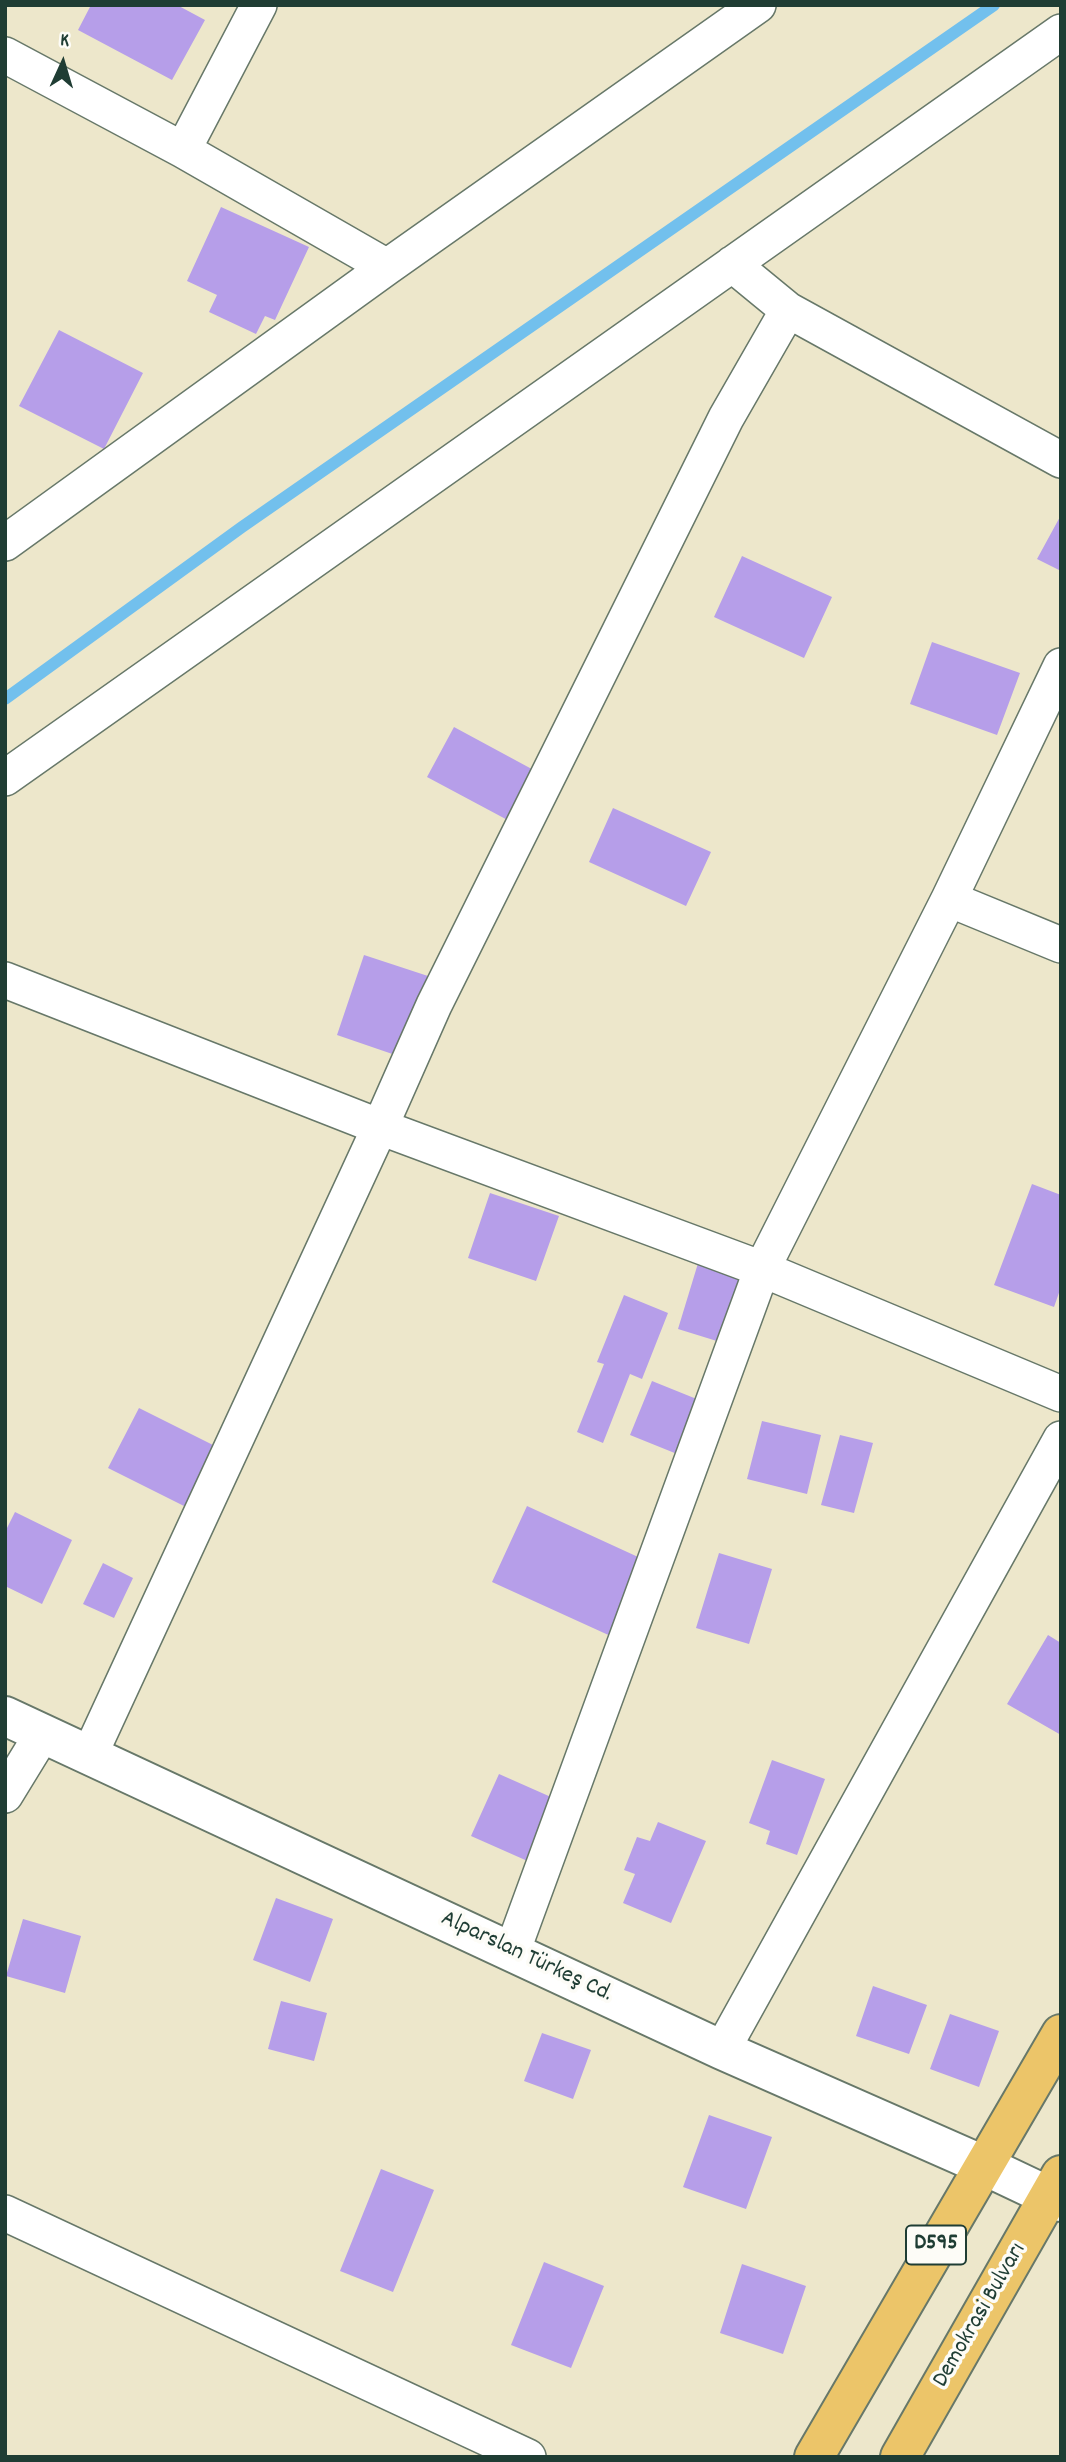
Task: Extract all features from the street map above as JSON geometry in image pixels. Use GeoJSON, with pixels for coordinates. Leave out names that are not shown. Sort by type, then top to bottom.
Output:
{"type":"FeatureCollection","features":[{"type":"Feature","properties":{"kind":"highway","name":"D595"},"geometry":{"type":"LineString","coordinates":[[814,2457],[1061,2034]]}},
{"type":"Feature","properties":{"kind":"highway","name":"Demokrasi Bulvarı"},"geometry":{"type":"LineString","coordinates":[[900,2457],[1057,2191]]}},
{"type":"Feature","properties":{"kind":"street"},"geometry":{"type":"LineString","coordinates":[[183,150],[259,5]]}},
{"type":"Feature","properties":{"kind":"street"},"geometry":{"type":"LineString","coordinates":[[5,543],[387,267],[758,5]]}},
{"type":"Feature","properties":{"kind":"street"},"geometry":{"type":"LineString","coordinates":[[5,778],[1061,32]]}},
{"type":"Feature","properties":{"kind":"street"},"geometry":{"type":"LineString","coordinates":[[5,55],[183,150],[387,267]]}},
{"type":"Feature","properties":{"kind":"street"},"geometry":{"type":"LineString","coordinates":[[732,264],[788,310],[1061,460]]}},
{"type":"Feature","properties":{"kind":"street"},"geometry":{"type":"LineString","coordinates":[[90,1754],[434,1005],[726,418],[788,310]]}},
{"type":"Feature","properties":{"kind":"street"},"geometry":{"type":"LineString","coordinates":[[512,1952],[762,1269],[949,899],[1061,666]]}},
{"type":"Feature","properties":{"kind":"street"},"geometry":{"type":"LineString","coordinates":[[949,899],[1061,945]]}},
{"type":"Feature","properties":{"kind":"street"},"geometry":{"type":"LineString","coordinates":[[8,988],[762,1269],[1061,1394]]}},
{"type":"Feature","properties":{"kind":"street"},"geometry":{"type":"LineString","coordinates":[[722,2050],[1061,1439]]}},
{"type":"Feature","properties":{"kind":"street","name":"Alparslan Türkeş Cd."},"geometry":{"type":"LineString","coordinates":[[5,1716],[722,2050],[983,2165],[1057,2191]]}},
{"type":"Feature","properties":{"kind":"street"},"geometry":{"type":"LineString","coordinates":[[5,1796],[43,1733]]}},
{"type":"Feature","properties":{"kind":"street"},"geometry":{"type":"LineString","coordinates":[[5,2213],[528,2457]]}},
{"type":"Feature","properties":{"kind":"building"},"geometry":{"type":"Polygon","coordinates":[[[91,5],[177,5],[205,20],[172,80],[78,30],[91,5]]]}},
{"type":"Feature","properties":{"kind":"building"},"geometry":{"type":"Polygon","coordinates":[[[221,207],[309,247],[275,320],[265,316],[256,334],[209,312],[217,295],[187,281],[221,207]]]}},
{"type":"Feature","properties":{"kind":"building"},"geometry":{"type":"Polygon","coordinates":[[[59,330],[143,373],[104,449],[19,406],[59,330]]]}},
{"type":"Feature","properties":{"kind":"building"},"geometry":{"type":"Polygon","coordinates":[[[1061,515],[1061,571],[1037,559],[1061,515]]]}},
{"type":"Feature","properties":{"kind":"building"},"geometry":{"type":"Polygon","coordinates":[[[742,556],[832,597],[804,658],[714,617],[742,556]]]}},
{"type":"Feature","properties":{"kind":"building"},"geometry":{"type":"Polygon","coordinates":[[[932,642],[1020,673],[997,735],[910,704],[932,642]]]}},
{"type":"Feature","properties":{"kind":"building"},"geometry":{"type":"Polygon","coordinates":[[[454,727],[541,774],[515,824],[427,777],[454,727]]]}},
{"type":"Feature","properties":{"kind":"building"},"geometry":{"type":"Polygon","coordinates":[[[613,808],[711,852],[686,906],[589,862],[613,808]]]}},
{"type":"Feature","properties":{"kind":"building"},"geometry":{"type":"Polygon","coordinates":[[[364,955],[431,977],[404,1058],[337,1035],[364,955]]]}},
{"type":"Feature","properties":{"kind":"building"},"geometry":{"type":"Polygon","coordinates":[[[1032,1184],[1061,1195],[1061,1287],[1054,1307],[994,1285],[1032,1184]]]}},
{"type":"Feature","properties":{"kind":"building"},"geometry":{"type":"Polygon","coordinates":[[[490,1193],[559,1216],[536,1281],[468,1258],[490,1193]]]}},
{"type":"Feature","properties":{"kind":"building"},"geometry":{"type":"Polygon","coordinates":[[[699,1260],[755,1277],[733,1346],[678,1329],[699,1260]]]}},
{"type":"Feature","properties":{"kind":"building"},"geometry":{"type":"Polygon","coordinates":[[[624,1295],[668,1313],[642,1379],[630,1374],[603,1443],[577,1432],[604,1364],[597,1362],[624,1295]]]}},
{"type":"Feature","properties":{"kind":"building"},"geometry":{"type":"Polygon","coordinates":[[[652,1381],[709,1404],[687,1458],[630,1435],[652,1381]]]}},
{"type":"Feature","properties":{"kind":"building"},"geometry":{"type":"Polygon","coordinates":[[[139,1408],[217,1447],[186,1507],[108,1468],[139,1408]]]}},
{"type":"Feature","properties":{"kind":"building"},"geometry":{"type":"Polygon","coordinates":[[[762,1421],[821,1435],[807,1494],[747,1479],[762,1421]]]}},
{"type":"Feature","properties":{"kind":"building"},"geometry":{"type":"Polygon","coordinates":[[[840,1435],[873,1443],[854,1513],[821,1505],[840,1435]]]}},
{"type":"Feature","properties":{"kind":"building"},"geometry":{"type":"Polygon","coordinates":[[[527,1506],[649,1562],[615,1638],[492,1582],[527,1506]]]}},
{"type":"Feature","properties":{"kind":"building"},"geometry":{"type":"Polygon","coordinates":[[[15,1512],[72,1540],[42,1604],[5,1586],[5,1532],[15,1512]]]}},
{"type":"Feature","properties":{"kind":"building"},"geometry":{"type":"Polygon","coordinates":[[[719,1553],[772,1569],[749,1644],[696,1628],[719,1553]]]}},
{"type":"Feature","properties":{"kind":"building"},"geometry":{"type":"Polygon","coordinates":[[[103,1563],[133,1578],[114,1618],[83,1604],[103,1563]]]}},
{"type":"Feature","properties":{"kind":"building"},"geometry":{"type":"Polygon","coordinates":[[[1048,1635],[1061,1643],[1061,1735],[1007,1704],[1048,1635]]]}},
{"type":"Feature","properties":{"kind":"building"},"geometry":{"type":"Polygon","coordinates":[[[772,1760],[825,1779],[797,1855],[766,1844],[770,1831],[749,1823],[772,1760]]]}},
{"type":"Feature","properties":{"kind":"building"},"geometry":{"type":"Polygon","coordinates":[[[499,1774],[560,1801],[532,1863],[471,1836],[499,1774]]]}},
{"type":"Feature","properties":{"kind":"building"},"geometry":{"type":"Polygon","coordinates":[[[658,1822],[706,1841],[671,1923],[623,1903],[635,1874],[624,1870],[637,1837],[650,1841],[658,1822]]]}},
{"type":"Feature","properties":{"kind":"building"},"geometry":{"type":"Polygon","coordinates":[[[276,1898],[333,1919],[310,1982],[253,1960],[276,1898]]]}},
{"type":"Feature","properties":{"kind":"building"},"geometry":{"type":"Polygon","coordinates":[[[23,1919],[81,1936],[65,1993],[6,1976],[23,1919]]]}},
{"type":"Feature","properties":{"kind":"building"},"geometry":{"type":"Polygon","coordinates":[[[873,1986],[927,2005],[909,2054],[856,2036],[873,1986]]]}},
{"type":"Feature","properties":{"kind":"building"},"geometry":{"type":"Polygon","coordinates":[[[281,2001],[327,2013],[314,2061],[268,2049],[281,2001]]]}},
{"type":"Feature","properties":{"kind":"building"},"geometry":{"type":"Polygon","coordinates":[[[950,2014],[999,2031],[979,2087],[930,2069],[950,2014]]]}},
{"type":"Feature","properties":{"kind":"building"},"geometry":{"type":"Polygon","coordinates":[[[542,2033],[591,2050],[573,2099],[524,2081],[542,2033]]]}},
{"type":"Feature","properties":{"kind":"building"},"geometry":{"type":"Polygon","coordinates":[[[709,2115],[772,2137],[746,2209],[683,2187],[709,2115]]]}},
{"type":"Feature","properties":{"kind":"building"},"geometry":{"type":"Polygon","coordinates":[[[381,2169],[434,2190],[393,2292],[340,2271],[381,2169]]]}},
{"type":"Feature","properties":{"kind":"building"},"geometry":{"type":"Polygon","coordinates":[[[544,2262],[604,2286],[571,2368],[511,2345],[544,2262]]]}},
{"type":"Feature","properties":{"kind":"building"},"geometry":{"type":"Polygon","coordinates":[[[742,2264],[806,2286],[783,2354],[720,2333],[742,2264]]]}},
{"type":"Feature","properties":{"kind":"waterway"},"geometry":{"type":"LineString","coordinates":[[5,699],[242,527],[994,5]]}}]}
